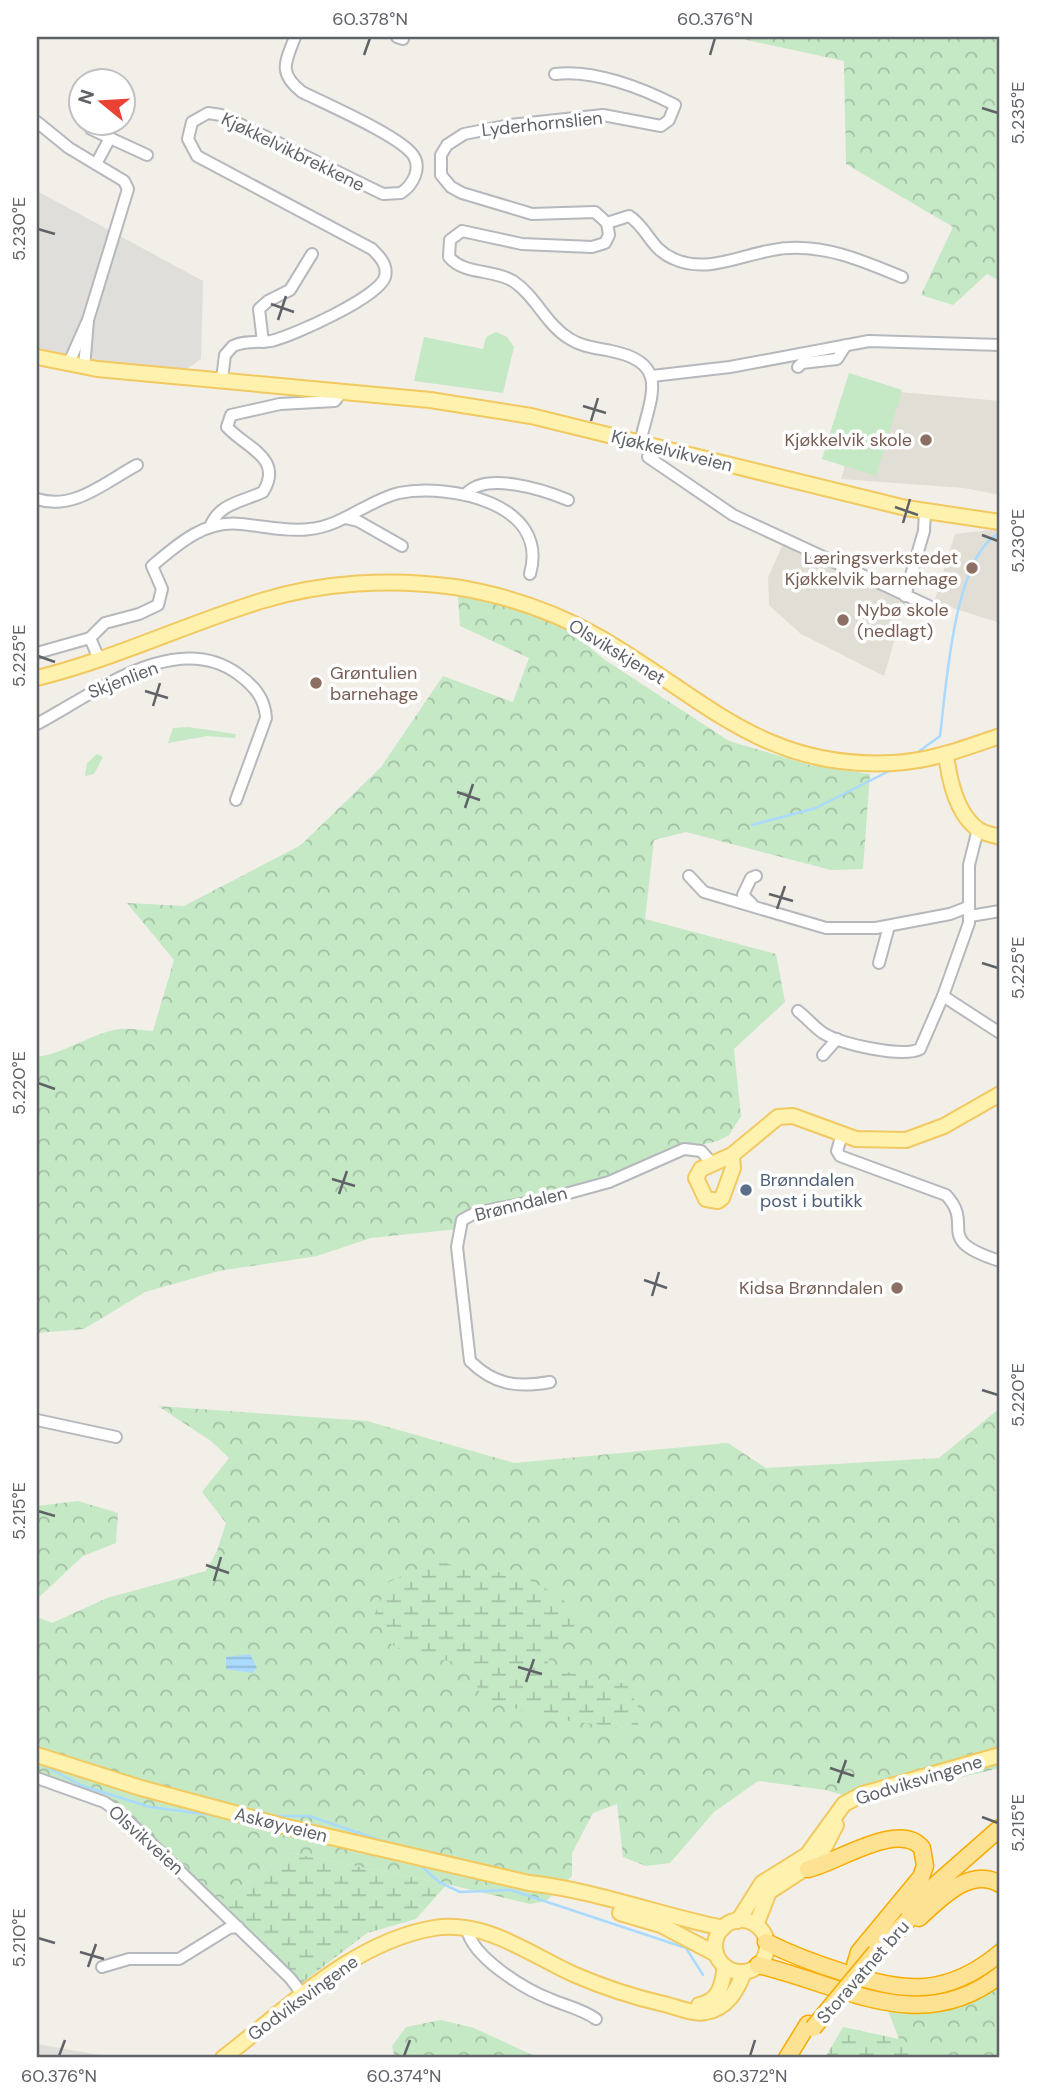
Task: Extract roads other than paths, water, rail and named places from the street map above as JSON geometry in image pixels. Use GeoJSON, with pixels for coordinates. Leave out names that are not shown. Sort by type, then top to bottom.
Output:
{"type":"FeatureCollection","features":[{"type":"Feature","properties":{"kind":"highway"},"geometry":{"type":"LineString","coordinates":[[908,1914],[1000,1828]]}},
{"type":"Feature","properties":{"kind":"highway"},"geometry":{"type":"LineString","coordinates":[[808,1869],[889,1838],[907,1837],[922,1848],[925,1866],[908,1914]]}},
{"type":"Feature","properties":{"kind":"highway"},"geometry":{"type":"LineString","coordinates":[[908,1914],[1000,1840]]}},
{"type":"Feature","properties":{"kind":"highway"},"geometry":{"type":"LineString","coordinates":[[908,1914],[965,1882],[988,1878],[1000,1884]]}},
{"type":"Feature","properties":{"kind":"highway","name":"Storavatnet bru"},"geometry":{"type":"LineString","coordinates":[[811,2026],[876,1952],[886,1950],[908,1914]]}},
{"type":"Feature","properties":{"kind":"highway","name":"Storavatnet bru"},"geometry":{"type":"LineString","coordinates":[[811,2026],[855,1965],[908,1914]]}},
{"type":"Feature","properties":{"kind":"highway"},"geometry":{"type":"LineString","coordinates":[[766,1942],[830,1969],[897,1987],[939,1986],[967,1977],[1000,1953]]}},
{"type":"Feature","properties":{"kind":"highway"},"geometry":{"type":"LineString","coordinates":[[987,1964],[1000,1946]]}},
{"type":"Feature","properties":{"kind":"highway"},"geometry":{"type":"LineString","coordinates":[[751,1969],[876,2001],[913,2006],[963,1997],[1000,1975]]}},
{"type":"Feature","properties":{"kind":"highway"},"geometry":{"type":"LineString","coordinates":[[787,2058],[811,2026]]}},
{"type":"Feature","properties":{"kind":"highway"},"geometry":{"type":"LineString","coordinates":[[794,2058],[811,2026]]}},
{"type":"Feature","properties":{"kind":"main road","name":"Kjøkkelvikveien"},"geometry":{"type":"LineString","coordinates":[[37,357],[84,368],[430,400],[531,416],[925,511],[1000,522]]}},
{"type":"Feature","properties":{"kind":"main road","name":"Olsvikskjenet"},"geometry":{"type":"LineString","coordinates":[[37,678],[99,659],[260,601],[297,592],[385,582],[456,587],[541,610],[575,625],[635,660],[735,727],[809,756],[874,763],[920,760],[1000,736]]}},
{"type":"Feature","properties":{"kind":"main road"},"geometry":{"type":"LineString","coordinates":[[946,754],[956,798],[978,829],[1000,837]]}},
{"type":"Feature","properties":{"kind":"main road"},"geometry":{"type":"LineString","coordinates":[[732,1154],[733,1168],[726,1190],[718,1201],[706,1199],[696,1178],[701,1169],[732,1154],[768,1123],[785,1116],[842,1134],[877,1141],[914,1139],[944,1126],[1000,1094]]}},
{"type":"Feature","properties":{"kind":"main road","name":"Askøyveien"},"geometry":{"type":"LineString","coordinates":[[37,1755],[141,1788],[270,1822],[529,1883],[554,1886],[680,1920],[723,1928]]}},
{"type":"Feature","properties":{"kind":"main road","name":"Godviksvingene"},"geometry":{"type":"LineString","coordinates":[[738,1921],[762,1883],[807,1855],[839,1803],[1000,1755]]}},
{"type":"Feature","properties":{"kind":"main road","name":"Godviksvingene"},"geometry":{"type":"LineString","coordinates":[[756,1925],[769,1892],[808,1869],[830,1843],[839,1803]]}},
{"type":"Feature","properties":{"kind":"main road","name":"Askøyveien"},"geometry":{"type":"LineString","coordinates":[[529,1883],[552,1893],[661,1925],[716,1954]]}},
{"type":"Feature","properties":{"kind":"main road"},"geometry":{"type":"LineString","coordinates":[[738,1921],[756,1925],[766,1942],[765,1954],[751,1969],[725,1967],[716,1954],[717,1937],[723,1928],[738,1921]]}},
{"type":"Feature","properties":{"kind":"main road","name":"Godviksvingene"},"geometry":{"type":"LineString","coordinates":[[223,2058],[343,1966],[391,1941],[436,1928],[467,1929],[504,1939],[607,1988],[699,2013],[720,2007],[736,1992],[751,1969]]}},
{"type":"Feature","properties":{"kind":"main road","name":"Godviksvingene"},"geometry":{"type":"LineString","coordinates":[[676,2007],[707,2003],[714,1999],[723,1984],[725,1967]]}},
{"type":"Feature","properties":{"kind":"street","name":"Kjøkkelvikbrekkene"},"geometry":{"type":"LineString","coordinates":[[222,379],[229,349],[239,343],[263,342],[283,337],[373,292],[385,277],[385,265],[372,248],[197,156],[188,139],[192,122],[208,113],[220,115],[383,194],[396,194],[406,189],[414,179],[416,167],[413,155],[403,145],[302,92],[289,82],[285,69],[295,37]]}},
{"type":"Feature","properties":{"kind":"street","name":"Lyderhornslien"},"geometry":{"type":"LineString","coordinates":[[555,74],[582,74],[645,92],[675,106],[668,120],[661,126],[603,115],[474,131],[447,145],[441,155],[441,175],[451,187],[532,214],[595,212],[607,223],[629,216],[660,252],[690,264],[706,265],[776,249],[804,248],[849,255],[902,277]]}},
{"type":"Feature","properties":{"kind":"street"},"geometry":{"type":"LineString","coordinates":[[37,122],[124,181],[128,189],[88,320],[68,365]]}},
{"type":"Feature","properties":{"kind":"street"},"geometry":{"type":"LineString","coordinates":[[106,136],[147,155]]}},
{"type":"Feature","properties":{"kind":"street"},"geometry":{"type":"LineString","coordinates":[[96,164],[110,138]]}},
{"type":"Feature","properties":{"kind":"street"},"geometry":{"type":"LineString","coordinates":[[607,223],[609,235],[605,243],[596,247],[506,242],[462,231],[450,240],[449,257],[458,266],[513,281],[570,340],[637,358],[650,369],[652,376],[640,443]]}},
{"type":"Feature","properties":{"kind":"street"},"geometry":{"type":"LineString","coordinates":[[263,342],[259,309],[268,300],[290,290],[312,254]]}},
{"type":"Feature","properties":{"kind":"street"},"geometry":{"type":"LineString","coordinates":[[84,368],[88,320]]}},
{"type":"Feature","properties":{"kind":"street"},"geometry":{"type":"LineString","coordinates":[[652,376],[730,367],[846,345],[898,340],[1000,345]]}},
{"type":"Feature","properties":{"kind":"street"},"geometry":{"type":"LineString","coordinates":[[798,367],[802,363],[837,359],[846,345]]}},
{"type":"Feature","properties":{"kind":"street","name":"Kjøkkelvikveien"},"geometry":{"type":"LineString","coordinates":[[210,527],[214,518],[226,507],[263,492],[269,479],[270,465],[264,456],[227,427],[231,415],[280,404],[335,401],[342,391]]}},
{"type":"Feature","properties":{"kind":"street"},"geometry":{"type":"LineString","coordinates":[[648,457],[733,515],[929,606]]}},
{"type":"Feature","properties":{"kind":"street"},"geometry":{"type":"LineString","coordinates":[[37,499],[54,504],[75,500],[137,465]]}},
{"type":"Feature","properties":{"kind":"street"},"geometry":{"type":"LineString","coordinates":[[466,494],[479,485],[519,484],[568,500]]}},
{"type":"Feature","properties":{"kind":"street"},"geometry":{"type":"LineString","coordinates":[[37,653],[90,638],[105,623],[139,614],[158,605],[162,589],[152,566],[183,540],[210,527],[230,523],[312,529],[345,518],[398,494],[418,491],[466,494],[497,504],[516,520],[532,553],[530,574]]}},
{"type":"Feature","properties":{"kind":"street"},"geometry":{"type":"LineString","coordinates":[[905,596],[924,531],[925,511]]}},
{"type":"Feature","properties":{"kind":"street"},"geometry":{"type":"LineString","coordinates":[[345,518],[358,522],[402,546]]}},
{"type":"Feature","properties":{"kind":"street"},"geometry":{"type":"LineString","coordinates":[[90,638],[99,659]]}},
{"type":"Feature","properties":{"kind":"street","name":"Skjenlien"},"geometry":{"type":"LineString","coordinates":[[37,724],[86,693],[141,669],[189,659],[215,661],[242,677],[265,705],[266,718],[236,800]]}},
{"type":"Feature","properties":{"kind":"street"},"geometry":{"type":"LineString","coordinates":[[798,1011],[821,1031],[837,1039],[899,1053],[915,1051],[924,1044],[943,996],[969,912],[969,865],[978,829]]}},
{"type":"Feature","properties":{"kind":"street"},"geometry":{"type":"LineString","coordinates":[[689,876],[704,892],[826,928],[889,926],[950,914],[1000,911]]}},
{"type":"Feature","properties":{"kind":"street"},"geometry":{"type":"LineString","coordinates":[[752,904],[743,895],[751,878],[756,876]]}},
{"type":"Feature","properties":{"kind":"street"},"geometry":{"type":"LineString","coordinates":[[879,962],[889,926]]}},
{"type":"Feature","properties":{"kind":"street"},"geometry":{"type":"LineString","coordinates":[[943,996],[1000,1033]]}},
{"type":"Feature","properties":{"kind":"street"},"geometry":{"type":"LineString","coordinates":[[823,1055],[837,1039]]}},
{"type":"Feature","properties":{"kind":"street"},"geometry":{"type":"LineString","coordinates":[[842,1134],[838,1151],[840,1156],[946,1195],[955,1207],[957,1234],[962,1244],[976,1254],[1000,1261]]}},
{"type":"Feature","properties":{"kind":"street","name":"Brønndalen"},"geometry":{"type":"LineString","coordinates":[[550,1382],[509,1385],[491,1378],[470,1361],[457,1247],[462,1220],[475,1213],[547,1199],[609,1182],[684,1149],[701,1151],[712,1163]]}},
{"type":"Feature","properties":{"kind":"street"},"geometry":{"type":"LineString","coordinates":[[37,1420],[116,1437]]}},
{"type":"Feature","properties":{"kind":"street","name":"Olsvikveien"},"geometry":{"type":"LineString","coordinates":[[37,1778],[103,1802],[119,1811],[290,1978],[303,1995]]}},
{"type":"Feature","properties":{"kind":"street"},"geometry":{"type":"LineString","coordinates":[[102,1967],[130,1959],[178,1959],[229,1928],[238,1927]]}},
{"type":"Feature","properties":{"kind":"street"},"geometry":{"type":"LineString","coordinates":[[467,1929],[469,1938],[478,1950],[526,1988],[596,2019]]}},
{"type":"Feature","properties":{"kind":"water"},"geometry":{"type":"Polygon","coordinates":[[[250,1654],[257,1668],[252,1673],[226,1669],[226,1657],[250,1654]]]}},
{"type":"Feature","properties":{"kind":"waterway"},"geometry":{"type":"LineString","coordinates":[[914,755],[940,736],[949,656],[962,594],[972,567],[984,546],[1000,533]]}},
{"type":"Feature","properties":{"kind":"waterway"},"geometry":{"type":"LineString","coordinates":[[752,825],[816,808],[891,770]]}},
{"type":"Feature","properties":{"kind":"waterway"},"geometry":{"type":"LineString","coordinates":[[40,1763],[80,1785],[150,1807],[220,1816]]}},
{"type":"Feature","properties":{"kind":"waterway"},"geometry":{"type":"LineString","coordinates":[[272,1816],[309,1816],[400,1847]]}},
{"type":"Feature","properties":{"kind":"waterway"},"geometry":{"type":"LineString","coordinates":[[418,1863],[439,1882],[460,1892],[511,1890],[686,1948],[703,1975]]}},
{"type":"Feature","properties":{"kind":"place","name":"Kjøkkelvik skole"},"geometry":{"type":"Point","coordinates":[926,440]}},
{"type":"Feature","properties":{"kind":"place","name":"Læringsverkstedet Kjøkkelvik barnehage"},"geometry":{"type":"Point","coordinates":[972,568]}},
{"type":"Feature","properties":{"kind":"place","name":"Nybø skole (nedlagt)"},"geometry":{"type":"Point","coordinates":[843,620]}},
{"type":"Feature","properties":{"kind":"place","name":"Grøntulien barnehage"},"geometry":{"type":"Point","coordinates":[316,683]}},
{"type":"Feature","properties":{"kind":"place","name":"Brønndalen post i butikk"},"geometry":{"type":"Point","coordinates":[746,1190]}},
{"type":"Feature","properties":{"kind":"place","name":"Kidsa Brønndalen"},"geometry":{"type":"Point","coordinates":[897,1288]}}]}
